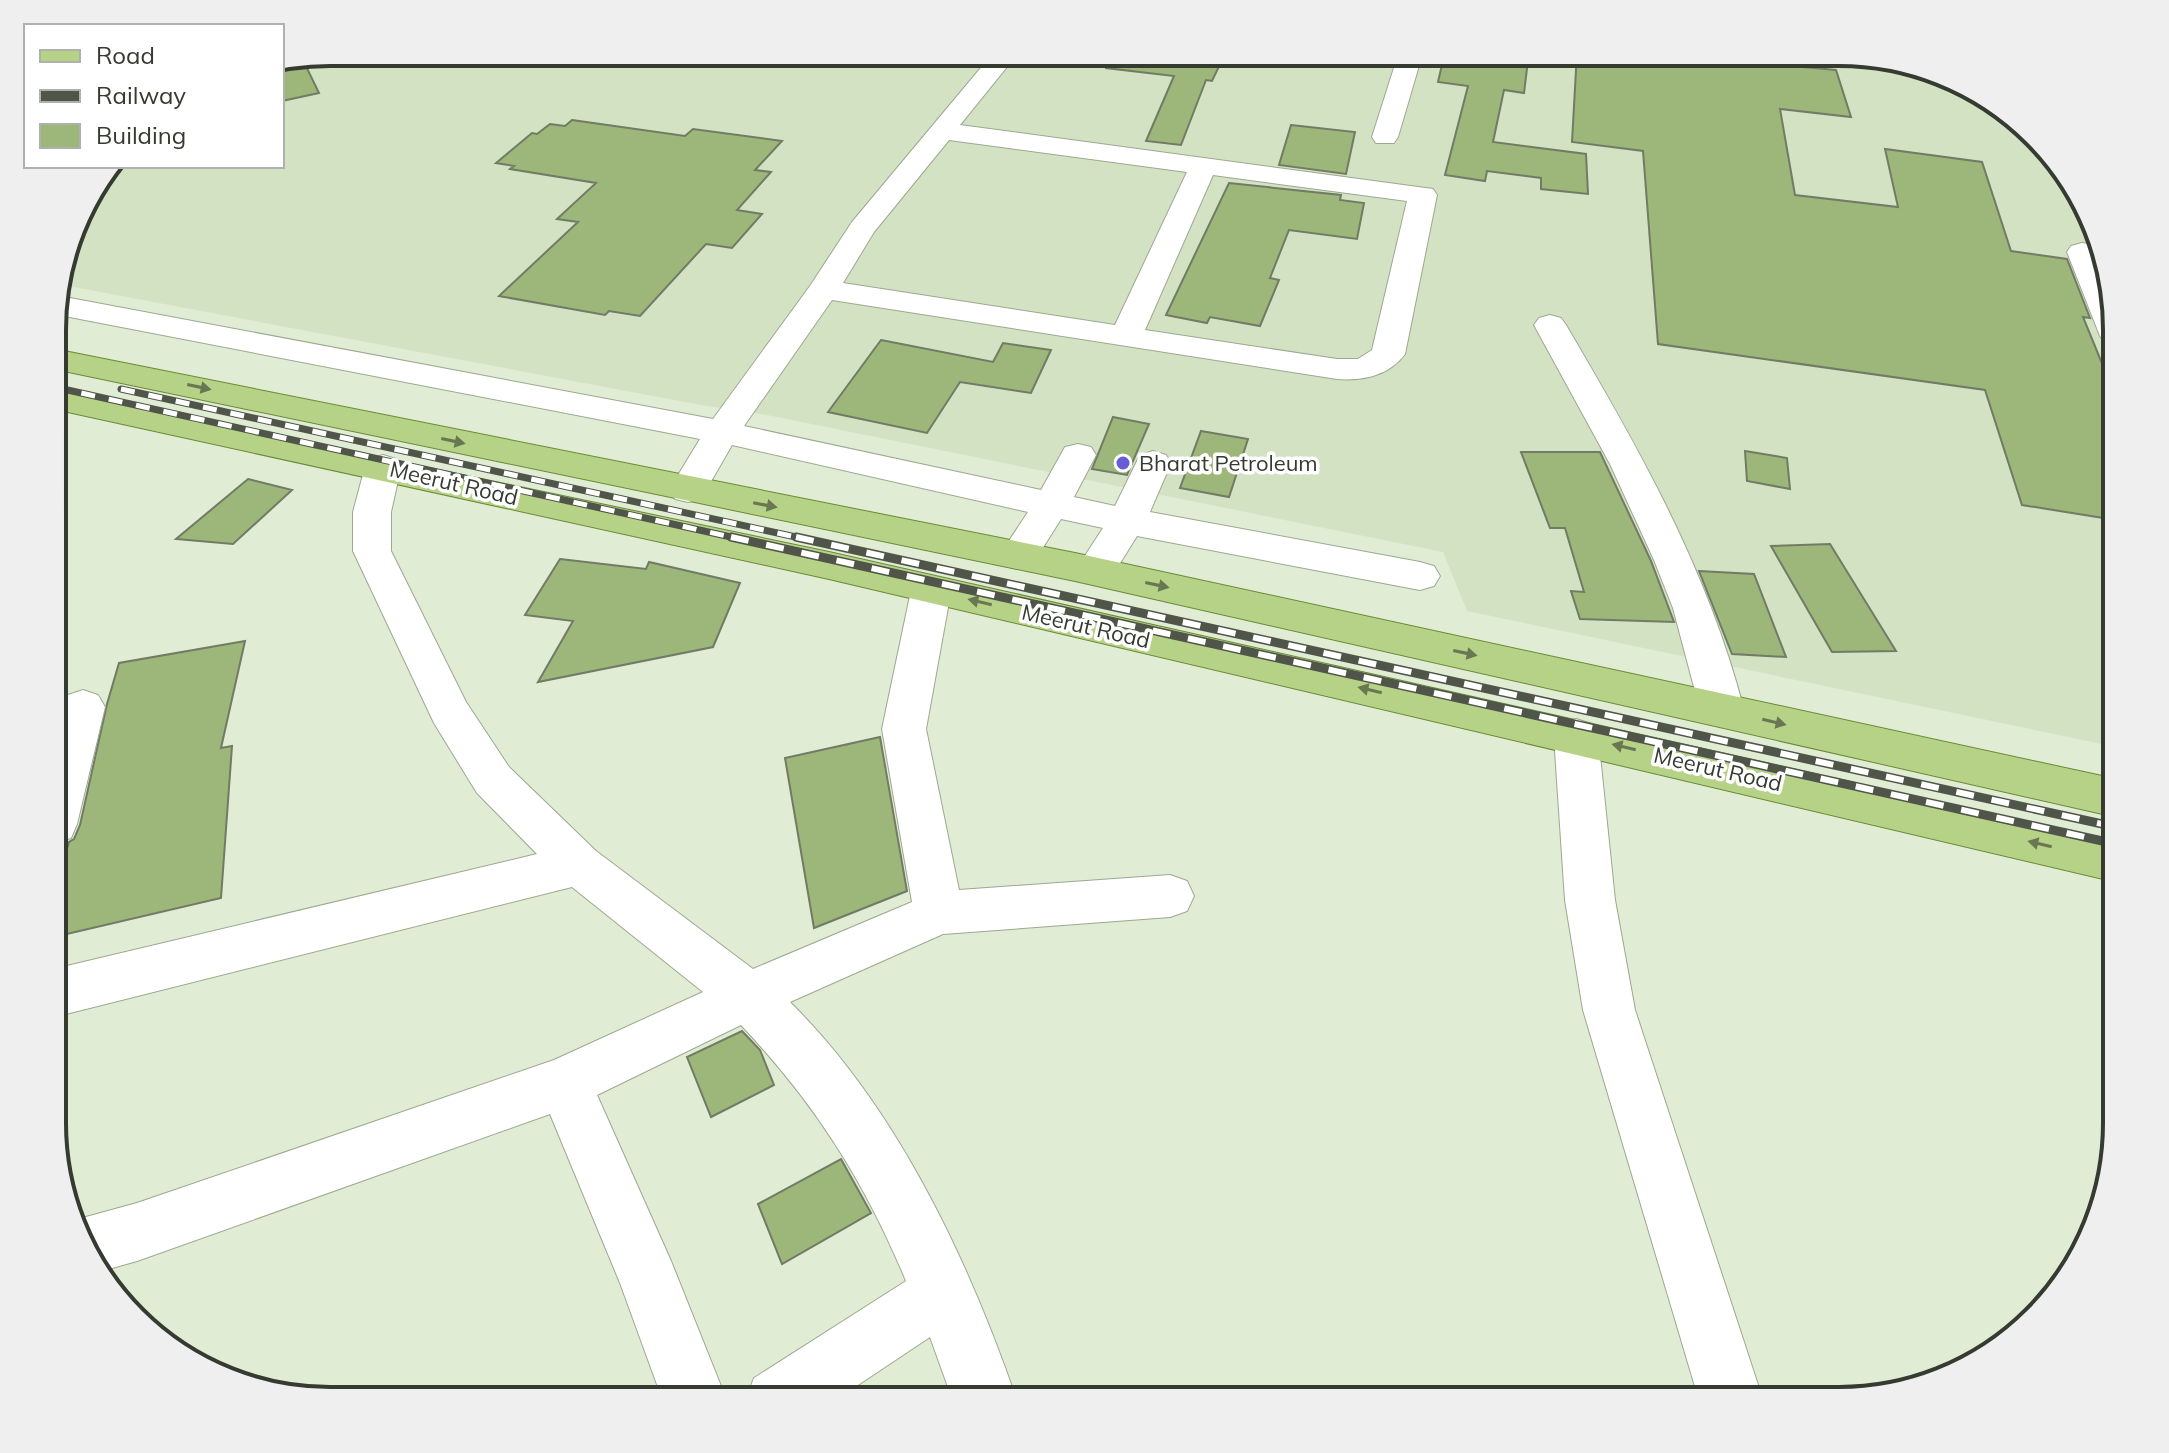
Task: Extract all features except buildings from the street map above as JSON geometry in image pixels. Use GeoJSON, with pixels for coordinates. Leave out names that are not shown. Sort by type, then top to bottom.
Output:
{"type":"FeatureCollection","features":[{"type":"Feature","properties":{"kind":"main road","name":"Meerut Road"},"geometry":{"type":"LineString","coordinates":[[66,361],[1095,571],[2102,795]]}},
{"type":"Feature","properties":{"kind":"main road","name":"Meerut Road"},"geometry":{"type":"LineString","coordinates":[[66,401],[383,467],[1576,736],[2102,859]]}},
{"type":"Feature","properties":{"kind":"main road"},"geometry":{"type":"LineString","coordinates":[[662,530],[688,490]]}},
{"type":"Feature","properties":{"kind":"street"},"geometry":{"type":"LineString","coordinates":[[1385,137],[1407,66]]}},
{"type":"Feature","properties":{"kind":"street"},"geometry":{"type":"LineString","coordinates":[[688,490],[722,432],[824,289],[862,228],[995,67]]}},
{"type":"Feature","properties":{"kind":"street"},"geometry":{"type":"LineString","coordinates":[[824,289],[1125,338],[1354,371],[1376,366],[1388,354],[1423,195],[942,131]]}},
{"type":"Feature","properties":{"kind":"street"},"geometry":{"type":"LineString","coordinates":[[1125,338],[1203,166]]}},
{"type":"Feature","properties":{"kind":"street"},"geometry":{"type":"LineString","coordinates":[[2091,253],[2082,252],[2100,297]]}},
{"type":"Feature","properties":{"kind":"street"},"geometry":{"type":"LineString","coordinates":[[67,307],[722,432],[1127,521],[1420,576]]}},
{"type":"Feature","properties":{"kind":"street"},"geometry":{"type":"LineString","coordinates":[[1550,325],[1669,544],[1714,672],[1722,710]]}},
{"type":"Feature","properties":{"kind":"street"},"geometry":{"type":"LineString","coordinates":[[1018,556],[1052,504],[1078,455]]}},
{"type":"Feature","properties":{"kind":"street"},"geometry":{"type":"LineString","coordinates":[[1095,571],[1127,521],[1153,463]]}},
{"type":"Feature","properties":{"kind":"street"},"geometry":{"type":"LineString","coordinates":[[383,467],[372,512],[372,551],[449,711],[493,780],[579,865],[748,996],[805,1054],[843,1103],[905,1208],[979,1387]]}},
{"type":"Feature","properties":{"kind":"street"},"geometry":{"type":"LineString","coordinates":[[931,591],[904,729],[939,913]]}},
{"type":"Feature","properties":{"kind":"street"},"geometry":{"type":"LineString","coordinates":[[66,776],[83,707]]}},
{"type":"Feature","properties":{"kind":"street"},"geometry":{"type":"LineString","coordinates":[[1576,736],[1590,900],[1609,1010],[1727,1386]]}},
{"type":"Feature","properties":{"kind":"street"},"geometry":{"type":"LineString","coordinates":[[66,990],[579,865]]}},
{"type":"Feature","properties":{"kind":"street"},"geometry":{"type":"LineString","coordinates":[[95,1243],[137,1232],[564,1083],[748,996],[939,913],[1170,896]]}},
{"type":"Feature","properties":{"kind":"street"},"geometry":{"type":"LineString","coordinates":[[564,1083],[650,1282],[690,1387]]}},
{"type":"Feature","properties":{"kind":"street"},"geometry":{"type":"LineString","coordinates":[[799,1387],[942,1293]]}},
{"type":"Feature","properties":{"kind":"shaded area"},"geometry":{"type":"Polygon","coordinates":[[[1839,66],[1873,68],[1907,75],[1956,93],[1986,111],[2026,143],[2068,198],[2089,245],[2098,279],[2102,313],[2102,744],[1467,611],[1443,552],[767,415],[70,286],[75,262],[93,213],[122,168],[284,168],[284,70],[313,67],[1839,66]]]}},
{"type":"Feature","properties":{"kind":"railway"},"geometry":{"type":"LineString","coordinates":[[121,389],[805,539]]}},
{"type":"Feature","properties":{"kind":"railway"},"geometry":{"type":"LineString","coordinates":[[66,390],[740,539]]}},
{"type":"Feature","properties":{"kind":"railway"},"geometry":{"type":"LineString","coordinates":[[731,537],[2102,841]]}},
{"type":"Feature","properties":{"kind":"railway"},"geometry":{"type":"LineString","coordinates":[[796,537],[2102,824]]}},
{"type":"Feature","properties":{"kind":"place","name":"Bharat Petroleum"},"geometry":{"type":"Point","coordinates":[1123,463]}}]}
